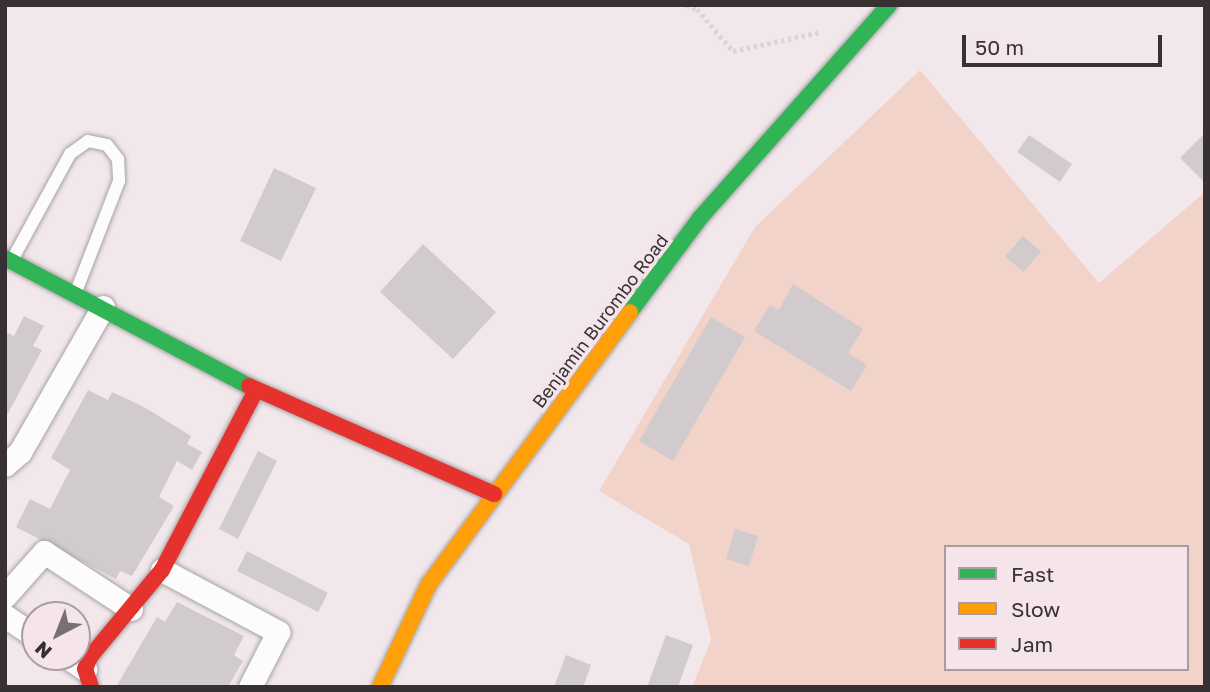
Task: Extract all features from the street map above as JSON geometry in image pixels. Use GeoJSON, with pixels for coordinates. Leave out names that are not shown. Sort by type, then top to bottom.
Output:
{"type":"FeatureCollection","features":[{"type":"Feature","properties":{"kind":"street","name":"Benjamin Burombo Road"},"geometry":{"type":"LineString","coordinates":[[385,685],[429,584],[494,494],[700,218],[856,35],[889,5]]}},
{"type":"Feature","properties":{"kind":"street"},"geometry":{"type":"LineString","coordinates":[[8,260],[103,307],[256,390],[494,494]]}},
{"type":"Feature","properties":{"kind":"street"},"geometry":{"type":"LineString","coordinates":[[5,465],[20,452],[103,307]]}},
{"type":"Feature","properties":{"kind":"street"},"geometry":{"type":"LineString","coordinates":[[91,659],[162,570],[256,390]]}},
{"type":"Feature","properties":{"kind":"street"},"geometry":{"type":"LineString","coordinates":[[5,596],[44,552],[131,609]]}},
{"type":"Feature","properties":{"kind":"street"},"geometry":{"type":"LineString","coordinates":[[162,570],[278,632],[250,687]]}},
{"type":"Feature","properties":{"kind":"street"},"geometry":{"type":"LineString","coordinates":[[5,616],[21,627]]}},
{"type":"Feature","properties":{"kind":"lane"},"geometry":{"type":"LineString","coordinates":[[8,260],[70,154],[88,141],[107,145],[118,159],[119,181],[76,293]]}},
{"type":"Feature","properties":{"kind":"path"},"geometry":{"type":"LineString","coordinates":[[686,5],[733,51],[822,32],[856,35]]}},
{"type":"Feature","properties":{"kind":"shaded area"},"geometry":{"type":"Polygon","coordinates":[[[920,70],[1099,283],[1205,192],[1205,687],[692,687],[711,640],[689,544],[599,491],[755,227],[920,70]]]}},
{"type":"Feature","properties":{"kind":"building"},"geometry":{"type":"Polygon","coordinates":[[[1205,133],[1205,183],[1180,158],[1205,133]]]}},
{"type":"Feature","properties":{"kind":"building"},"geometry":{"type":"Polygon","coordinates":[[[1029,135],[1072,164],[1060,182],[1017,152],[1029,135]]]}},
{"type":"Feature","properties":{"kind":"building"},"geometry":{"type":"Polygon","coordinates":[[[274,168],[316,188],[281,261],[240,241],[274,168]]]}},
{"type":"Feature","properties":{"kind":"building"},"geometry":{"type":"Polygon","coordinates":[[[1023,236],[1041,252],[1023,272],[1005,256],[1023,236]]]}},
{"type":"Feature","properties":{"kind":"building"},"geometry":{"type":"Polygon","coordinates":[[[423,244],[496,312],[453,359],[380,292],[423,244]]]}},
{"type":"Feature","properties":{"kind":"building"},"geometry":{"type":"Polygon","coordinates":[[[793,284],[863,329],[848,353],[867,365],[851,391],[754,331],[770,305],[779,310],[793,284]]]}},
{"type":"Feature","properties":{"kind":"building"},"geometry":{"type":"Polygon","coordinates":[[[24,316],[44,326],[33,346],[42,350],[5,419],[5,332],[14,336],[24,316]]]}},
{"type":"Feature","properties":{"kind":"building"},"geometry":{"type":"Polygon","coordinates":[[[711,317],[745,337],[673,461],[639,441],[711,317]]]}},
{"type":"Feature","properties":{"kind":"building"},"geometry":{"type":"Polygon","coordinates":[[[88,390],[108,400],[112,392],[144,407],[191,436],[187,444],[202,452],[192,470],[177,461],[159,497],[174,506],[132,576],[120,571],[116,579],[16,527],[30,499],[50,509],[70,470],[51,458],[88,390]]]}},
{"type":"Feature","properties":{"kind":"building"},"geometry":{"type":"Polygon","coordinates":[[[258,451],[277,461],[238,539],[219,529],[258,451]]]}},
{"type":"Feature","properties":{"kind":"building"},"geometry":{"type":"Polygon","coordinates":[[[735,529],[758,536],[749,566],[726,559],[735,529]]]}},
{"type":"Feature","properties":{"kind":"building"},"geometry":{"type":"Polygon","coordinates":[[[247,551],[328,593],[318,612],[237,571],[247,551]]]}},
{"type":"Feature","properties":{"kind":"building"},"geometry":{"type":"Polygon","coordinates":[[[177,602],[244,636],[234,655],[243,661],[228,687],[116,687],[157,617],[165,622],[177,602]]]}},
{"type":"Feature","properties":{"kind":"building"},"geometry":{"type":"Polygon","coordinates":[[[666,635],[693,645],[678,687],[647,687],[666,635]]]}},
{"type":"Feature","properties":{"kind":"building"},"geometry":{"type":"Polygon","coordinates":[[[566,655],[591,665],[583,687],[554,687],[566,655]]]}},
{"type":"Feature","properties":{"kind":"traffic: fast"},"geometry":{"type":"LineString","coordinates":[[630,312],[700,218],[889,5]]}},
{"type":"Feature","properties":{"kind":"traffic: fast"},"geometry":{"type":"LineString","coordinates":[[5,258],[249,386]]}},
{"type":"Feature","properties":{"kind":"traffic: slow"},"geometry":{"type":"LineString","coordinates":[[380,687],[429,584],[630,312]]}},
{"type":"Feature","properties":{"kind":"traffic: jam"},"geometry":{"type":"LineString","coordinates":[[249,386],[494,494]]}},
{"type":"Feature","properties":{"kind":"traffic: jam"},"geometry":{"type":"LineString","coordinates":[[91,687],[85,669],[90,657],[162,570],[256,390]]}}]}
